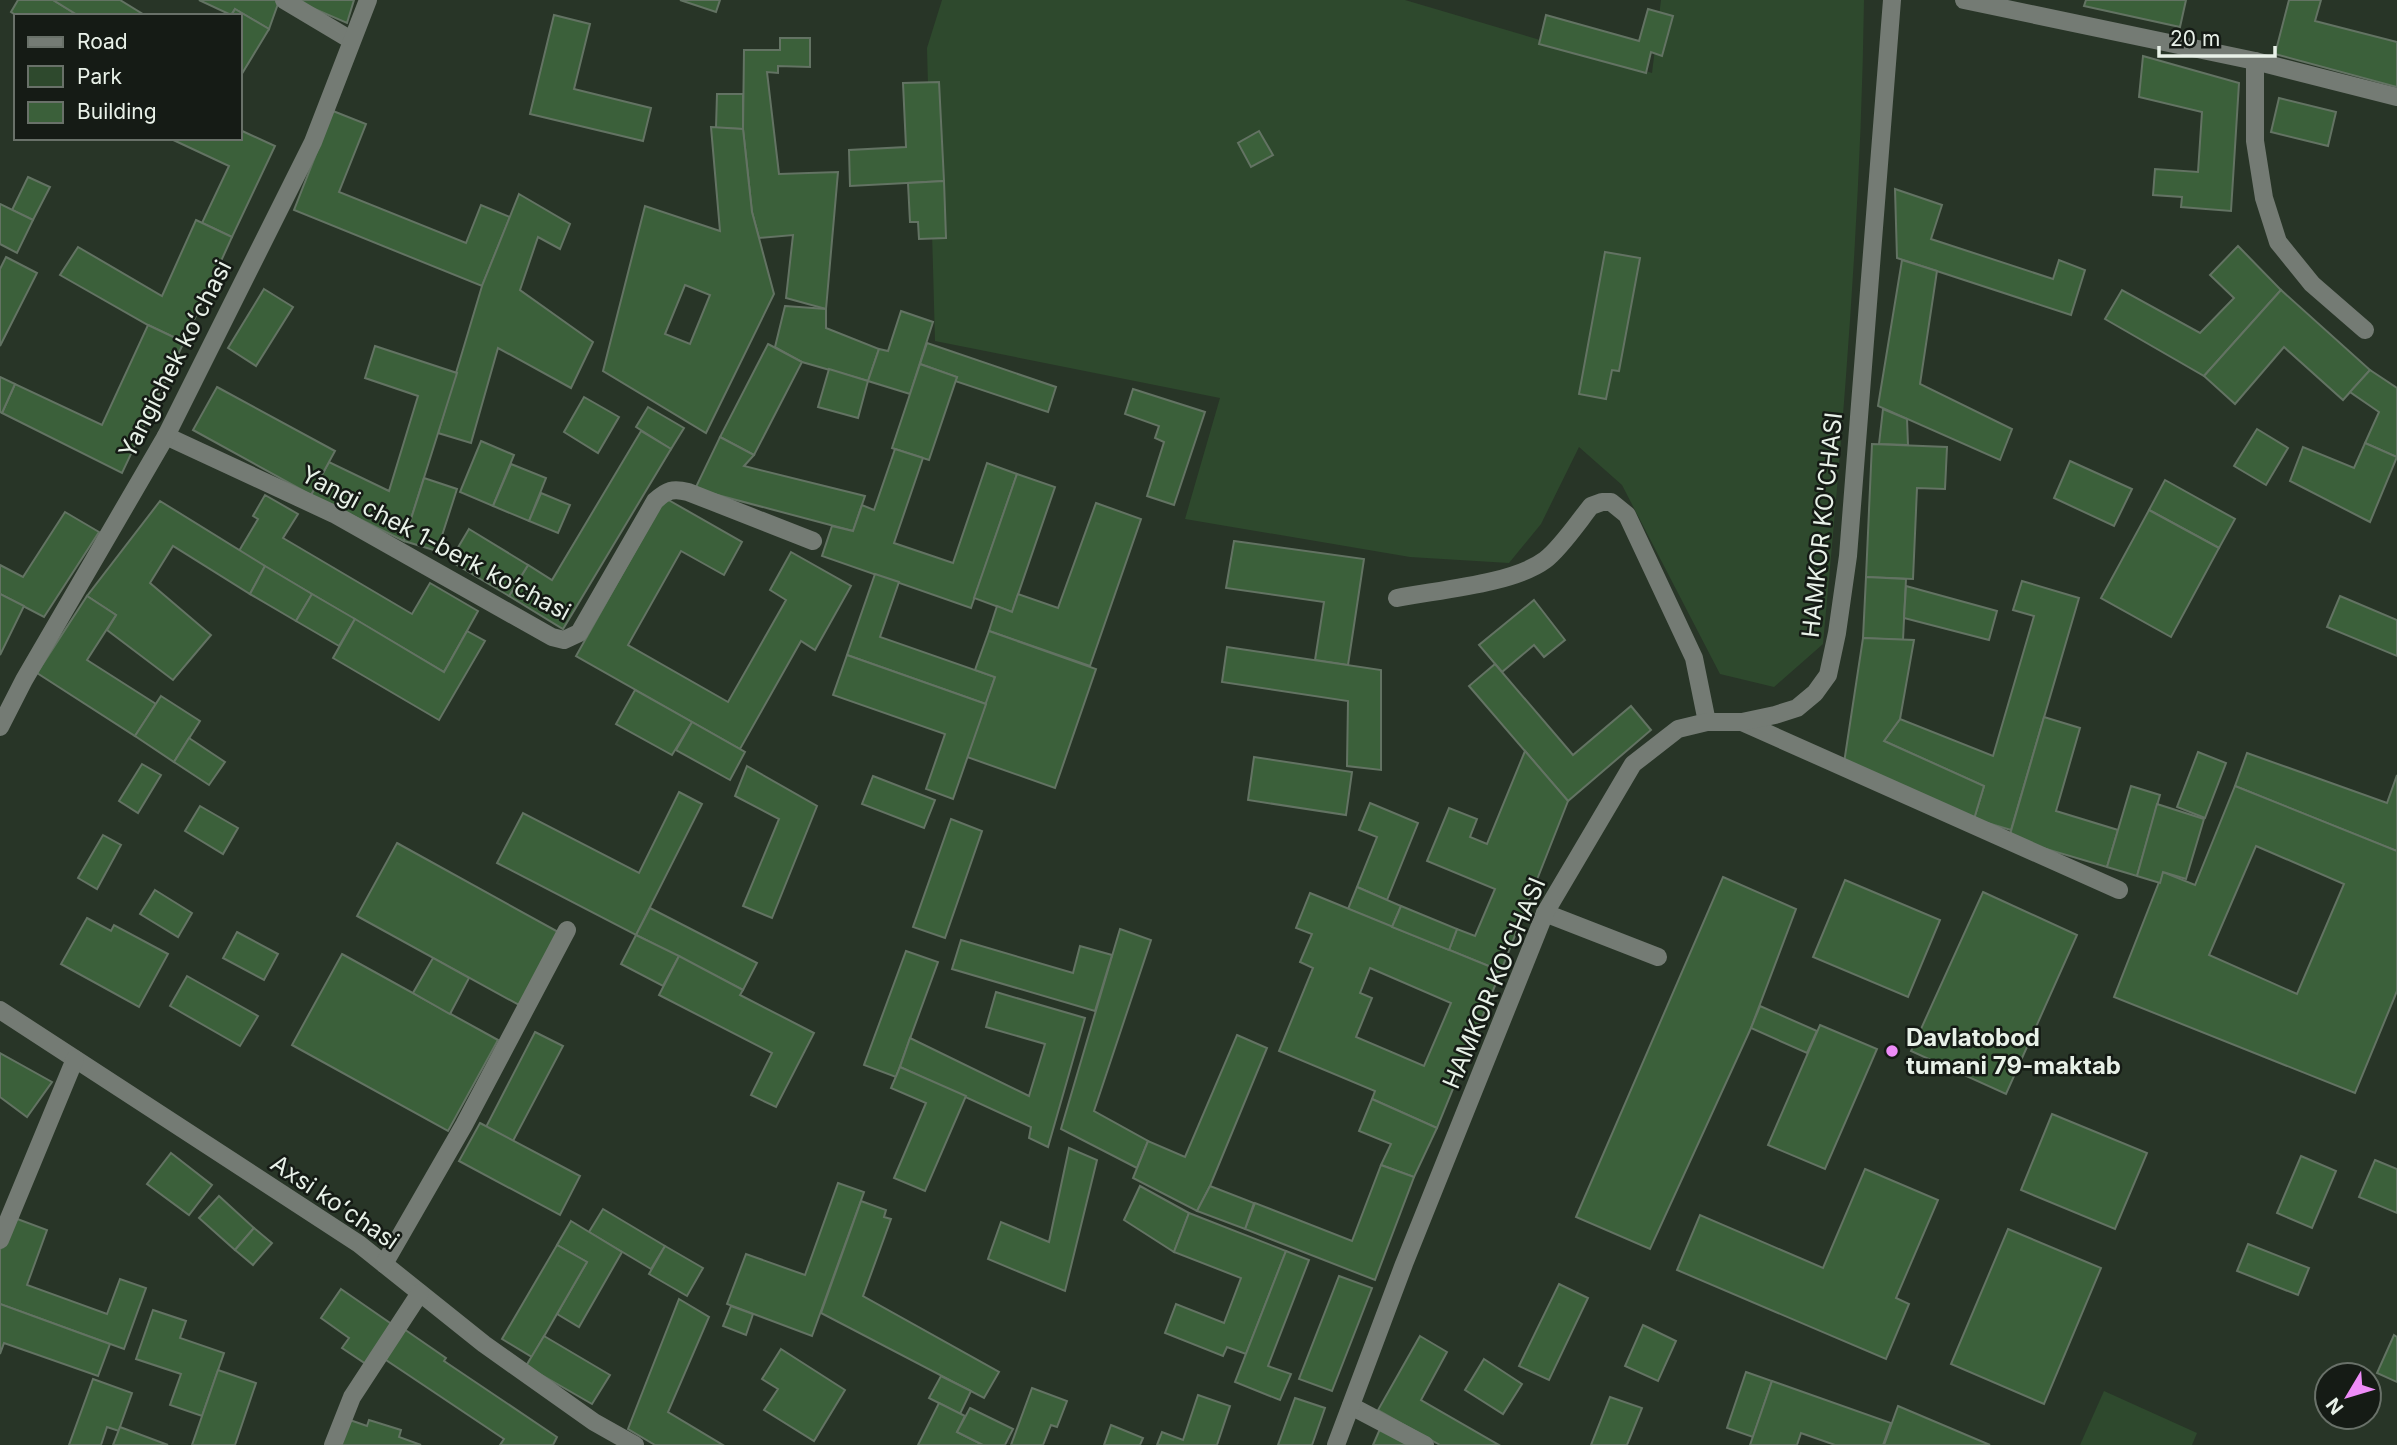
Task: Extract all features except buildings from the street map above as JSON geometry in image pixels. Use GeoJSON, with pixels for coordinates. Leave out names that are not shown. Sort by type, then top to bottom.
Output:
{"type":"FeatureCollection","features":[{"type":"Feature","properties":{"kind":"street"},"geometry":{"type":"LineString","coordinates":[[284,0],[351,40]]}},
{"type":"Feature","properties":{"kind":"street","name":"Yangichek koʻchasi"},"geometry":{"type":"LineString","coordinates":[[0,727],[31,668],[166,436],[313,142],[368,0]]}},
{"type":"Feature","properties":{"kind":"street","name":"HAMKOR KO'CHASI"},"geometry":{"type":"LineString","coordinates":[[1336,1445],[1404,1264],[1545,913],[1633,764],[1678,729],[1707,722],[1742,722],[1797,708],[1815,692],[1828,675],[1848,556],[1892,0]]}},
{"type":"Feature","properties":{"kind":"street"},"geometry":{"type":"LineString","coordinates":[[1964,0],[2255,61],[2397,97]]}},
{"type":"Feature","properties":{"kind":"street"},"geometry":{"type":"LineString","coordinates":[[2255,61],[2255,141],[2264,198],[2278,242],[2312,284],[2365,330]]}},
{"type":"Feature","properties":{"kind":"street","name":"Yangi chek 1-berk koʼchasi"},"geometry":{"type":"LineString","coordinates":[[166,436],[334,514],[552,637],[564,640],[579,633],[656,501],[665,492],[674,489],[688,492],[813,541]]}},
{"type":"Feature","properties":{"kind":"street"},"geometry":{"type":"LineString","coordinates":[[1397,598],[1496,579],[1527,570],[1546,559],[1591,506],[1611,502],[1627,515],[1694,658],[1707,722]]}},
{"type":"Feature","properties":{"kind":"street"},"geometry":{"type":"LineString","coordinates":[[1742,722],[2119,890]]}},
{"type":"Feature","properties":{"kind":"street"},"geometry":{"type":"LineString","coordinates":[[1545,913],[1658,957]]}},
{"type":"Feature","properties":{"kind":"street"},"geometry":{"type":"LineString","coordinates":[[384,1264],[464,1125],[567,930]]}},
{"type":"Feature","properties":{"kind":"street","name":"Axsi koʻchasi"},"geometry":{"type":"LineString","coordinates":[[0,1010],[359,1244],[484,1344],[594,1422],[635,1445]]}},
{"type":"Feature","properties":{"kind":"street"},"geometry":{"type":"LineString","coordinates":[[0,1240],[75,1059]]}},
{"type":"Feature","properties":{"kind":"street"},"geometry":{"type":"LineString","coordinates":[[333,1445],[352,1397],[420,1293]]}},
{"type":"Feature","properties":{"kind":"street"},"geometry":{"type":"LineString","coordinates":[[1351,1406],[1424,1445]]}},
{"type":"Feature","properties":{"kind":"green space"},"geometry":{"type":"Polygon","coordinates":[[[942,0],[1405,0],[1652,73],[1661,0],[1864,0],[1850,322],[1823,644],[1774,687],[1720,674],[1622,485],[1579,447],[1541,524],[1509,563],[1410,557],[1185,519],[1220,398],[935,341],[927,48],[942,0]]]}},
{"type":"Feature","properties":{"kind":"green space"},"geometry":{"type":"Polygon","coordinates":[[[2104,1391],[2197,1433],[2192,1445],[2080,1445],[2104,1391]]]}},
{"type":"Feature","properties":{"kind":"place","name":"Davlatobod tumani 79-maktab"},"geometry":{"type":"Point","coordinates":[1892,1051]}}]}
